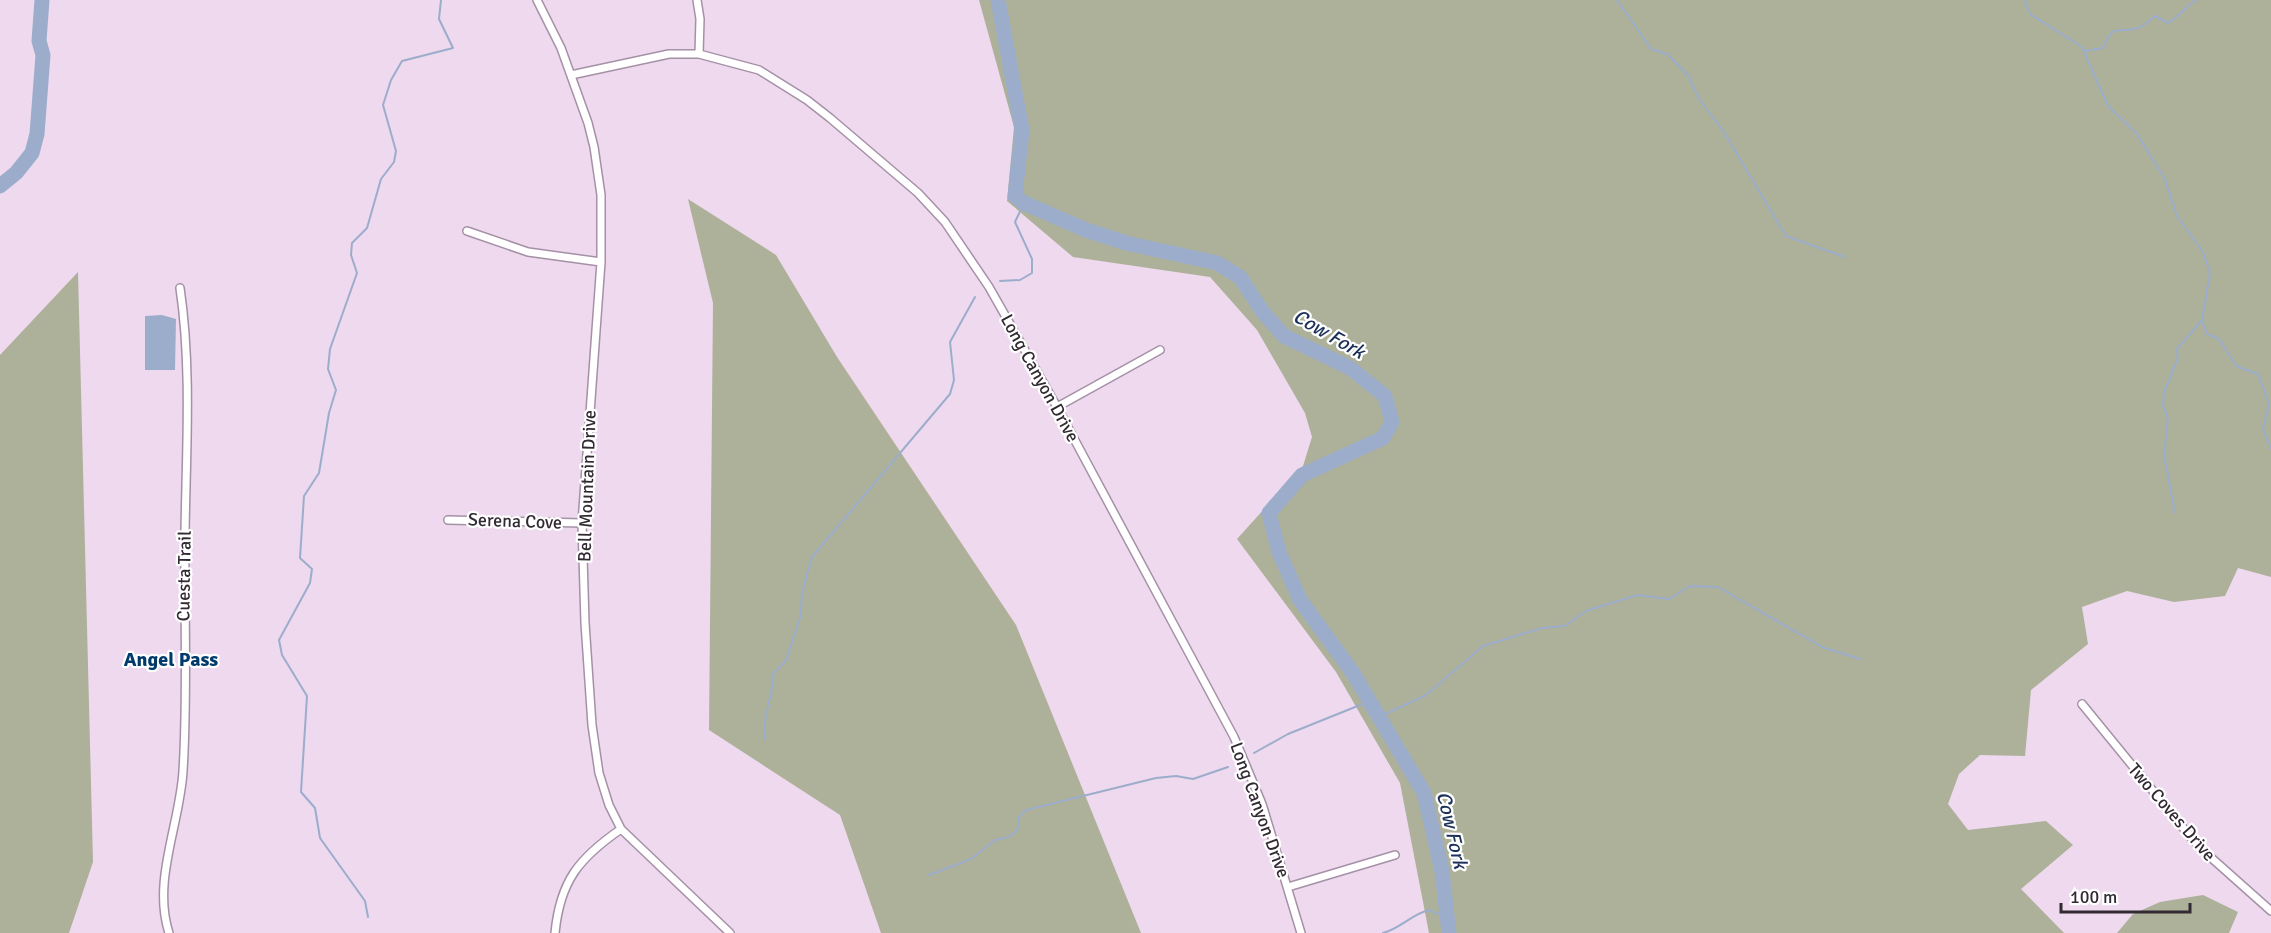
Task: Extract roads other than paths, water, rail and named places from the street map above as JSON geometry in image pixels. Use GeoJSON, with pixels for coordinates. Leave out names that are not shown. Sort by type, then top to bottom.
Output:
{"type":"FeatureCollection","features":[{"type":"Feature","properties":{"kind":"street","name":"Bell Mountain Drive"},"geometry":{"type":"LineString","coordinates":[[537,0],[551,25],[571,75],[590,131],[598,169],[602,221],[601,262],[582,523],[585,623],[592,725],[599,773],[609,805],[621,829],[730,933]]}},
{"type":"Feature","properties":{"kind":"street"},"geometry":{"type":"LineString","coordinates":[[697,0],[699,54]]}},
{"type":"Feature","properties":{"kind":"street","name":"Long Canyon Drive"},"geometry":{"type":"LineString","coordinates":[[571,75],[650,57],[699,54],[759,70],[807,100],[918,193],[945,222],[964,248],[1057,407],[1234,737],[1262,804],[1301,933]]}},
{"type":"Feature","properties":{"kind":"street"},"geometry":{"type":"LineString","coordinates":[[467,231],[528,252],[601,262]]}},
{"type":"Feature","properties":{"kind":"street","name":"Cuesta Trail"},"geometry":{"type":"LineString","coordinates":[[169,933],[164,918],[163,894],[178,815],[184,748],[186,364],[180,288]]}},
{"type":"Feature","properties":{"kind":"street"},"geometry":{"type":"LineString","coordinates":[[1057,407],[1160,350]]}},
{"type":"Feature","properties":{"kind":"street","name":"Serena Cove"},"geometry":{"type":"LineString","coordinates":[[448,520],[582,523]]}},
{"type":"Feature","properties":{"kind":"street","name":"Two Coves Drive"},"geometry":{"type":"LineString","coordinates":[[2082,704],[2198,846],[2271,911]]}},
{"type":"Feature","properties":{"kind":"street"},"geometry":{"type":"LineString","coordinates":[[555,933],[562,896],[569,878],[581,860],[621,829]]}},
{"type":"Feature","properties":{"kind":"street"},"geometry":{"type":"LineString","coordinates":[[1288,888],[1395,855]]}},
{"type":"Feature","properties":{"kind":"water"},"geometry":{"type":"Polygon","coordinates":[[[162,315],[176,319],[175,370],[145,370],[145,316],[162,315]]]}},
{"type":"Feature","properties":{"kind":"waterway"},"geometry":{"type":"LineString","coordinates":[[0,186],[16,173],[32,153],[37,134],[43,55],[39,41],[42,0]]}},
{"type":"Feature","properties":{"kind":"waterway"},"geometry":{"type":"LineString","coordinates":[[368,917],[365,901],[320,838],[315,808],[301,792],[307,696],[282,655],[279,640],[310,583],[312,569],[300,558],[304,496],[319,473],[329,413],[336,390],[328,369],[330,349],[357,273],[351,255],[352,243],[367,228],[381,179],[394,162],[396,151],[383,105],[391,80],[402,61],[453,48],[439,19],[441,0]]}},
{"type":"Feature","properties":{"kind":"waterway","name":"Cow Fork"},"geometry":{"type":"LineString","coordinates":[[998,0],[1022,130],[1015,196],[1024,203],[1086,230],[1126,243],[1217,263],[1240,277],[1262,311],[1284,336],[1350,368],[1385,396],[1392,422],[1383,438],[1302,475],[1269,513],[1279,552],[1300,600],[1353,673],[1424,793],[1442,871],[1449,933]]}},
{"type":"Feature","properties":{"kind":"waterway"},"geometry":{"type":"LineString","coordinates":[[1617,0],[1651,49],[1667,54],[1688,75],[1699,99],[1722,129],[1786,236],[1845,257]]}},
{"type":"Feature","properties":{"kind":"waterway"},"geometry":{"type":"LineString","coordinates":[[2025,0],[2030,14],[2082,47],[2108,106],[2136,133],[2165,179],[2177,216],[2203,252],[2210,273],[2202,320],[2207,334],[2219,339],[2236,366],[2258,374],[2269,404],[2263,428],[2271,449]]}},
{"type":"Feature","properties":{"kind":"waterway"},"geometry":{"type":"LineString","coordinates":[[2085,51],[2103,48],[2114,31],[2138,28],[2155,16],[2168,23],[2196,0]]}},
{"type":"Feature","properties":{"kind":"waterway"},"geometry":{"type":"LineString","coordinates":[[1000,281],[1020,280],[1032,273],[1032,259],[1015,222],[1024,203]]}},
{"type":"Feature","properties":{"kind":"waterway"},"geometry":{"type":"LineString","coordinates":[[765,740],[764,731],[773,674],[786,660],[800,618],[802,593],[812,557],[950,394],[954,380],[950,342],[975,297]]}},
{"type":"Feature","properties":{"kind":"waterway"},"geometry":{"type":"LineString","coordinates":[[2175,513],[2164,455],[2168,417],[2163,406],[2164,392],[2178,358],[2176,350],[2202,320]]}},
{"type":"Feature","properties":{"kind":"waterway"},"geometry":{"type":"LineString","coordinates":[[1379,717],[1426,695],[1483,646],[1542,628],[1565,626],[1586,611],[1637,595],[1669,599],[1690,586],[1718,587],[1822,647],[1860,659]]}},
{"type":"Feature","properties":{"kind":"waterway"},"geometry":{"type":"LineString","coordinates":[[1254,753],[1288,734],[1370,701]]}},
{"type":"Feature","properties":{"kind":"waterway"},"geometry":{"type":"LineString","coordinates":[[929,875],[971,859],[995,840],[1009,837],[1018,829],[1019,817],[1026,810],[1156,778],[1176,776],[1193,779],[1228,767]]}},
{"type":"Feature","properties":{"kind":"waterway"},"geometry":{"type":"LineString","coordinates":[[1383,933],[1429,910],[1438,914],[1447,914]]}},
{"type":"Feature","properties":{"kind":"district","name":"Angel Pass"},"geometry":{"type":"Point","coordinates":[171,659]}}]}
